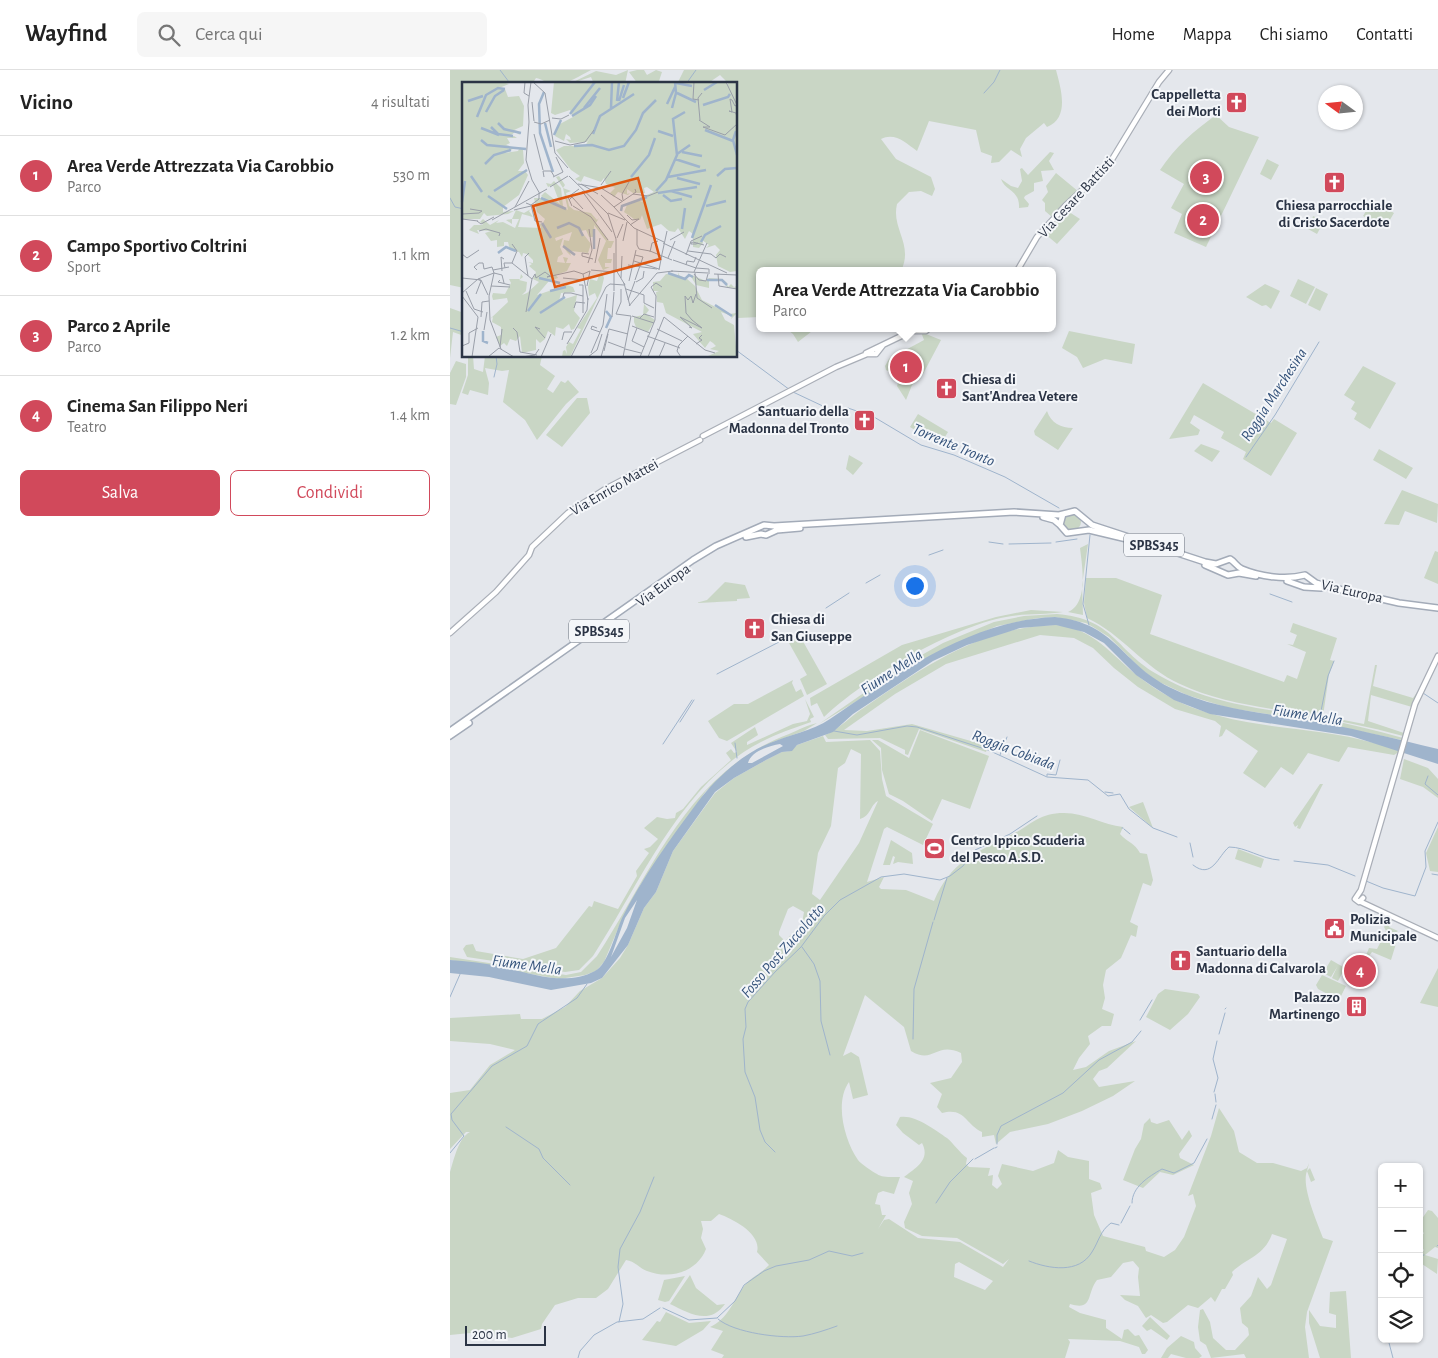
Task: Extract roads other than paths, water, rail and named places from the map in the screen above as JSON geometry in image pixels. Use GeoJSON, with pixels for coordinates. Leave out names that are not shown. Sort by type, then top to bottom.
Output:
{"type":"FeatureCollection","features":[{"type":"Feature","properties":{"kind":"main road","name":"Via Europa"},"geometry":{"type":"LineString","coordinates":[[450,736],[696,561],[761,531],[764,525],[1014,512],[1064,513],[1075,511],[1096,527],[1205,562],[1222,563],[1229,559],[1236,563],[1240,569],[1289,578],[1302,576],[1310,578],[1316,583],[1397,602]]}},
{"type":"Feature","properties":{"kind":"main road"},"geometry":{"type":"LineString","coordinates":[[1060,524],[1064,513]]}},
{"type":"Feature","properties":{"kind":"main road","name":"Via Europa"},"geometry":{"type":"LineString","coordinates":[[761,531],[766,535],[770,532],[785,529],[1010,515],[1047,517],[1060,524],[1068,533],[1089,530],[1102,532],[1222,571],[1226,575],[1233,574],[1291,582],[1300,586],[1397,602]]}},
{"type":"Feature","properties":{"kind":"main road"},"geometry":{"type":"LineString","coordinates":[[1080,531],[1083,525],[1083,518]]}},
{"type":"Feature","properties":{"kind":"main road"},"geometry":{"type":"LineString","coordinates":[[768,526],[770,532]]}},
{"type":"Feature","properties":{"kind":"main road","name":"Via Europa"},"geometry":{"type":"LineString","coordinates":[[450,731],[698,557],[730,540],[761,531]]}},
{"type":"Feature","properties":{"kind":"main road"},"geometry":{"type":"LineString","coordinates":[[1222,563],[1222,571]]}},
{"type":"Feature","properties":{"kind":"main road"},"geometry":{"type":"LineString","coordinates":[[1233,574],[1236,570],[1236,563]]}},
{"type":"Feature","properties":{"kind":"main road","name":"Via Europa"},"geometry":{"type":"LineString","coordinates":[[1300,586],[1299,580],[1302,576]]}},
{"type":"Feature","properties":{"kind":"main road","name":"Via Europa"},"geometry":{"type":"LineString","coordinates":[[1308,587],[1310,578]]}},
{"type":"Feature","properties":{"kind":"main road"},"geometry":{"type":"LineString","coordinates":[[1397,602],[1438,608]]}},
{"type":"Feature","properties":{"kind":"street","name":"Via Cesare Battisti"},"geometry":{"type":"LineString","coordinates":[[1019,267],[1030,249],[1066,206],[1108,166],[1159,82],[1169,70]]}},
{"type":"Feature","properties":{"kind":"street","name":"Via Enrico Mattei"},"geometry":{"type":"LineString","coordinates":[[450,633],[508,581],[557,522],[586,500],[791,391],[912,332]]}},
{"type":"Feature","properties":{"kind":"street"},"geometry":{"type":"LineString","coordinates":[[1438,656],[1415,704],[1361,896],[1369,905],[1438,938]]}},
{"type":"Feature","properties":{"kind":"water"},"geometry":{"type":"Polygon","coordinates":[[[1055,617],[1092,627],[1105,635],[1153,677],[1169,687],[1201,700],[1217,705],[1335,726],[1438,749],[1438,764],[1351,736],[1210,714],[1174,700],[1152,686],[1136,675],[1104,643],[1084,632],[1056,625],[1020,628],[967,645],[933,661],[853,714],[833,732],[797,745],[792,751],[782,752],[766,760],[734,778],[715,792],[673,851],[656,892],[644,908],[628,945],[602,978],[591,983],[551,990],[489,977],[450,973],[450,960],[493,965],[535,975],[560,978],[584,976],[600,968],[611,947],[622,918],[638,888],[657,859],[704,794],[739,760],[777,740],[823,723],[882,684],[936,652],[994,628],[1024,620],[1055,617]],[[780,744],[757,752],[748,763],[752,763],[783,746],[780,744]],[[637,900],[625,918],[611,957],[627,928],[637,900]]]}},
{"type":"Feature","properties":{"kind":"waterway"},"geometry":{"type":"LineString","coordinates":[[500,70],[509,82]]}},
{"type":"Feature","properties":{"kind":"waterway","name":"Torrente Tronto"},"geometry":{"type":"LineString","coordinates":[[687,82],[696,70]]}},
{"type":"Feature","properties":{"kind":"waterway"},"geometry":{"type":"LineString","coordinates":[[984,93],[994,82],[1000,70]]}},
{"type":"Feature","properties":{"kind":"waterway"},"geometry":{"type":"LineString","coordinates":[[450,198],[455,207],[462,209]]}},
{"type":"Feature","properties":{"kind":"waterway"},"geometry":{"type":"LineString","coordinates":[[450,328],[462,331]]}},
{"type":"Feature","properties":{"kind":"waterway","name":"Roggia Marchesina"},"geometry":{"type":"LineString","coordinates":[[1246,457],[1275,415],[1319,342]]}},
{"type":"Feature","properties":{"kind":"waterway","name":"Torrente Tronto"},"geometry":{"type":"LineString","coordinates":[[738,351],[790,390]]}},
{"type":"Feature","properties":{"kind":"waterway"},"geometry":{"type":"LineString","coordinates":[[494,377],[496,358]]}},
{"type":"Feature","properties":{"kind":"waterway","name":"Torrente Tronto"},"geometry":{"type":"LineString","coordinates":[[793,392],[827,408],[848,408],[874,417],[921,445],[954,455],[1005,477],[1059,508]]}},
{"type":"Feature","properties":{"kind":"waterway","name":"Torrente Tronto"},"geometry":{"type":"LineString","coordinates":[[1089,625],[1083,604],[1090,535]]}},
{"type":"Feature","properties":{"kind":"waterway","name":"Roggia Marchesina"},"geometry":{"type":"LineString","coordinates":[[1056,542],[1077,539]]}},
{"type":"Feature","properties":{"kind":"waterway","name":"Roggia Marchesina"},"geometry":{"type":"LineString","coordinates":[[989,542],[1003,544]]}},
{"type":"Feature","properties":{"kind":"waterway","name":"Roggia Marchesina"},"geometry":{"type":"LineString","coordinates":[[1009,544],[1051,543]]}},
{"type":"Feature","properties":{"kind":"waterway","name":"Roggia Marchesina"},"geometry":{"type":"LineString","coordinates":[[929,555],[943,550]]}},
{"type":"Feature","properties":{"kind":"waterway","name":"Roggia Marchesina"},"geometry":{"type":"LineString","coordinates":[[866,583],[880,575]]}},
{"type":"Feature","properties":{"kind":"waterway","name":"Roggia Marchesina"},"geometry":{"type":"LineString","coordinates":[[826,608],[849,593]]}},
{"type":"Feature","properties":{"kind":"waterway"},"geometry":{"type":"LineString","coordinates":[[1270,594],[1292,602]]}},
{"type":"Feature","properties":{"kind":"waterway","name":"Roggia Marchesina"},"geometry":{"type":"LineString","coordinates":[[717,674],[779,642]]}},
{"type":"Feature","properties":{"kind":"waterway","name":"Fiume Mella"},"geometry":{"type":"LineString","coordinates":[[1320,716],[1328,676],[1334,661]]}},
{"type":"Feature","properties":{"kind":"waterway"},"geometry":{"type":"LineString","coordinates":[[1423,693],[1438,703]]}},
{"type":"Feature","properties":{"kind":"waterway","name":"Roggia Marchesina"},"geometry":{"type":"LineString","coordinates":[[663,744],[692,700]]}},
{"type":"Feature","properties":{"kind":"waterway","name":"Roggia Marchesina"},"geometry":{"type":"LineString","coordinates":[[680,722],[694,700]]}},
{"type":"Feature","properties":{"kind":"waterway","name":"Roggia Cobiada"},"geometry":{"type":"LineString","coordinates":[[834,731],[857,735],[907,726],[917,727],[988,750],[1047,777],[1088,780],[1108,796],[1120,794],[1129,809],[1153,828],[1177,837]]}},
{"type":"Feature","properties":{"kind":"waterway"},"geometry":{"type":"LineString","coordinates":[[1000,755],[1007,737]]}},
{"type":"Feature","properties":{"kind":"waterway"},"geometry":{"type":"LineString","coordinates":[[735,743],[737,758]]}},
{"type":"Feature","properties":{"kind":"waterway"},"geometry":{"type":"LineString","coordinates":[[1047,776],[1047,774],[1056,775],[1060,760]]}},
{"type":"Feature","properties":{"kind":"waterway"},"geometry":{"type":"LineString","coordinates":[[1428,776],[1425,784],[1438,795]]}},
{"type":"Feature","properties":{"kind":"waterway","name":"Roggia Cobiada"},"geometry":{"type":"LineString","coordinates":[[1105,792],[1113,793]]}},
{"type":"Feature","properties":{"kind":"waterway","name":"Fosso Post Zuccolotto"},"geometry":{"type":"LineString","coordinates":[[775,1152],[765,1142],[760,1130],[755,1097],[745,1072],[743,1039],[746,1027],[745,1009],[748,1002],[801,947],[824,916],[840,900],[881,877],[904,874],[940,880],[950,876],[963,866],[975,850],[1010,834],[1037,816]]}},
{"type":"Feature","properties":{"kind":"waterway"},"geometry":{"type":"LineString","coordinates":[[1366,881],[1383,888],[1415,896],[1426,867],[1425,851],[1438,822]]}},
{"type":"Feature","properties":{"kind":"waterway"},"geometry":{"type":"LineString","coordinates":[[1124,829],[1130,834]]}},
{"type":"Feature","properties":{"kind":"waterway","name":"Roggia Cobiada"},"geometry":{"type":"LineString","coordinates":[[1190,843],[1193,857]]}},
{"type":"Feature","properties":{"kind":"waterway","name":"Roggia Cobiada"},"geometry":{"type":"LineString","coordinates":[[1193,865],[1205,870],[1210,868],[1229,847],[1279,860]]}},
{"type":"Feature","properties":{"kind":"waterway","name":"Roggia Cobiada"},"geometry":{"type":"LineString","coordinates":[[1294,861],[1328,865],[1355,876]]}},
{"type":"Feature","properties":{"kind":"waterway","name":"Roggia Cobiada"},"geometry":{"type":"LineString","coordinates":[[1432,874],[1438,875]]}},
{"type":"Feature","properties":{"kind":"waterway"},"geometry":{"type":"LineString","coordinates":[[934,920],[947,878]]}},
{"type":"Feature","properties":{"kind":"waterway"},"geometry":{"type":"LineString","coordinates":[[913,1039],[914,989],[933,922]]}},
{"type":"Feature","properties":{"kind":"waterway"},"geometry":{"type":"LineString","coordinates":[[802,947],[814,964],[820,981],[821,1021],[830,1055]]}},
{"type":"Feature","properties":{"kind":"waterway"},"geometry":{"type":"LineString","coordinates":[[450,997],[461,972]]}},
{"type":"Feature","properties":{"kind":"waterway"},"geometry":{"type":"LineString","coordinates":[[450,1153],[464,1136],[452,1120],[451,1114],[492,1066],[527,1046],[538,1024],[577,998],[587,984]]}},
{"type":"Feature","properties":{"kind":"waterway"},"geometry":{"type":"LineString","coordinates":[[1140,1020],[1152,1000]]}},
{"type":"Feature","properties":{"kind":"waterway"},"geometry":{"type":"LineString","coordinates":[[1219,1034],[1225,1013]]}},
{"type":"Feature","properties":{"kind":"waterway"},"geometry":{"type":"LineString","coordinates":[[997,1144],[997,1135],[1001,1126],[1063,1093],[1099,1060],[1132,1042],[1141,1031]]}},
{"type":"Feature","properties":{"kind":"waterway"},"geometry":{"type":"LineString","coordinates":[[1214,1092],[1218,1078],[1213,1059],[1217,1041]]}},
{"type":"Feature","properties":{"kind":"waterway"},"geometry":{"type":"LineString","coordinates":[[1215,1094],[1216,1102]]}},
{"type":"Feature","properties":{"kind":"waterway"},"geometry":{"type":"LineString","coordinates":[[1212,1119],[1216,1105]]}},
{"type":"Feature","properties":{"kind":"waterway"},"geometry":{"type":"LineString","coordinates":[[506,1127],[539,1149],[543,1158],[570,1185]]}},
{"type":"Feature","properties":{"kind":"waterway"},"geometry":{"type":"LineString","coordinates":[[1132,1203],[1138,1187],[1151,1175],[1162,1169],[1174,1173],[1194,1163],[1207,1139]]}},
{"type":"Feature","properties":{"kind":"waterway"},"geometry":{"type":"LineString","coordinates":[[975,1159],[994,1148]]}},
{"type":"Feature","properties":{"kind":"waterway"},"geometry":{"type":"LineString","coordinates":[[936,1203],[950,1182],[973,1159]]}},
{"type":"Feature","properties":{"kind":"waterway"},"geometry":{"type":"LineString","coordinates":[[619,1322],[623,1304],[618,1267],[620,1249],[640,1212],[654,1177]]}},
{"type":"Feature","properties":{"kind":"waterway"},"geometry":{"type":"LineString","coordinates":[[1121,1223],[1130,1206]]}},
{"type":"Feature","properties":{"kind":"waterway"},"geometry":{"type":"LineString","coordinates":[[1029,1261],[1045,1266],[1072,1267],[1086,1259],[1092,1252],[1107,1226],[1111,1223],[1119,1225]]}},
{"type":"Feature","properties":{"kind":"waterway"},"geometry":{"type":"LineString","coordinates":[[663,1308],[689,1320],[717,1318],[735,1301],[744,1285],[764,1271],[776,1266],[809,1260],[829,1251],[852,1256],[863,1253]]}},
{"type":"Feature","properties":{"kind":"waterway"},"geometry":{"type":"LineString","coordinates":[[578,1358],[580,1351],[594,1335],[617,1322],[643,1319],[660,1308]]}},
{"type":"Feature","properties":{"kind":"waterway"},"geometry":{"type":"LineString","coordinates":[[718,1319],[735,1328],[783,1337],[803,1336],[837,1326]]}},
{"type":"Feature","properties":{"kind":"waterway"},"geometry":{"type":"LineString","coordinates":[[1389,1343],[1393,1358]]}},
{"type":"Feature","properties":{"kind":"place","name":"Cappelletta dei Morti"},"geometry":{"type":"Point","coordinates":[1237,103]}},
{"type":"Feature","properties":{"kind":"place","name":"Parco 2 Aprile"},"geometry":{"type":"Point","coordinates":[1206,177]}},
{"type":"Feature","properties":{"kind":"place","name":"Chiesa parrocchiale di Cristo Sacerdote"},"geometry":{"type":"Point","coordinates":[1334,182]}},
{"type":"Feature","properties":{"kind":"place","name":"Campo Sportivo Coltrini"},"geometry":{"type":"Point","coordinates":[1203,220]}},
{"type":"Feature","properties":{"kind":"place","name":"Area Verde Attrezzata Via Carobbio"},"geometry":{"type":"Point","coordinates":[906,367]}},
{"type":"Feature","properties":{"kind":"place","name":"Chiesa di Sant'Andrea Vetere"},"geometry":{"type":"Point","coordinates":[946,388]}},
{"type":"Feature","properties":{"kind":"place","name":"Santuario della Madonna del Tronto"},"geometry":{"type":"Point","coordinates":[865,420]}},
{"type":"Feature","properties":{"kind":"place","name":"Chiesa di San Giuseppe"},"geometry":{"type":"Point","coordinates":[755,628]}},
{"type":"Feature","properties":{"kind":"place","name":"Centro Ippico Scuderia del Pesco A.S.D."},"geometry":{"type":"Point","coordinates":[935,849]}},
{"type":"Feature","properties":{"kind":"place","name":"Polizia Municipale"},"geometry":{"type":"Point","coordinates":[1334,928]}},
{"type":"Feature","properties":{"kind":"place","name":"Santuario della Madonna di Calvarola"},"geometry":{"type":"Point","coordinates":[1180,960]}},
{"type":"Feature","properties":{"kind":"place","name":"Cinema San Filippo Neri"},"geometry":{"type":"Point","coordinates":[1360,971]}},
{"type":"Feature","properties":{"kind":"place","name":"Palazzo Martinengo"},"geometry":{"type":"Point","coordinates":[1356,1006]}}]}
